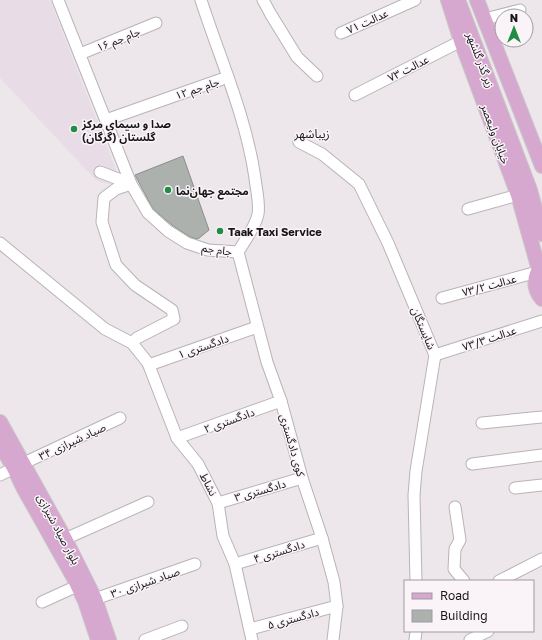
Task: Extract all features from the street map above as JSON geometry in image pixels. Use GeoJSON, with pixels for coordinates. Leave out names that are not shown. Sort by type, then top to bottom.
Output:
{"type":"FeatureCollection","features":[{"type":"Feature","properties":{"kind":"main road","name":"خیابان ولیعصر"},"geometry":{"type":"LineString","coordinates":[[448,0],[461,41],[518,195],[538,237],[539,269],[535,278],[535,287],[538,295],[542,299]]}},
{"type":"Feature","properties":{"kind":"main road","name":"زیر گذر گلشهر"},"geometry":{"type":"LineString","coordinates":[[458,0],[530,190],[538,237]]}},
{"type":"Feature","properties":{"kind":"main road","name":"زیر گذر گلشهر"},"geometry":{"type":"LineString","coordinates":[[466,0],[534,178],[542,203]]}},
{"type":"Feature","properties":{"kind":"main road"},"geometry":{"type":"LineString","coordinates":[[477,0],[542,166]]}},
{"type":"Feature","properties":{"kind":"main road","name":"بلوار صیاد شیرازی"},"geometry":{"type":"LineString","coordinates":[[0,422],[19,466],[22,487],[78,586],[85,601],[98,640]]}},
{"type":"Feature","properties":{"kind":"main road","name":"بلوار صیاد شیرازی"},"geometry":{"type":"LineString","coordinates":[[0,444],[19,466],[65,539],[95,599],[110,640]]}},
{"type":"Feature","properties":{"kind":"street","name":"جام جم"},"geometry":{"type":"LineString","coordinates":[[58,0],[131,184],[148,213],[168,231],[187,243],[208,250],[238,252],[248,236],[258,214],[257,194],[251,153],[238,106],[200,0]]}},
{"type":"Feature","properties":{"kind":"street"},"geometry":{"type":"LineString","coordinates":[[263,0],[297,57],[317,76]]}},
{"type":"Feature","properties":{"kind":"street","name":"عدالت ۷۱"},"geometry":{"type":"LineString","coordinates":[[342,33],[415,0]]}},
{"type":"Feature","properties":{"kind":"street"},"geometry":{"type":"LineString","coordinates":[[485,19],[494,17]]}},
{"type":"Feature","properties":{"kind":"street","name":"۱۶ جام جم"},"geometry":{"type":"LineString","coordinates":[[80,54],[156,23]]}},
{"type":"Feature","properties":{"kind":"street","name":"عدالت ۷۳"},"geometry":{"type":"LineString","coordinates":[[355,95],[461,41]]}},
{"type":"Feature","properties":{"kind":"street","name":"۱۲ جام جم"},"geometry":{"type":"LineString","coordinates":[[106,120],[228,77]]}},
{"type":"Feature","properties":{"kind":"street","name":"شایستگان"},"geometry":{"type":"LineString","coordinates":[[299,142],[322,154],[359,184],[388,243],[435,355],[416,471],[414,495],[416,580]]}},
{"type":"Feature","properties":{"kind":"street"},"geometry":{"type":"LineString","coordinates":[[100,172],[131,184]]}},
{"type":"Feature","properties":{"kind":"street"},"geometry":{"type":"LineString","coordinates":[[0,243],[105,329],[132,343],[136,338],[174,319],[172,310],[135,285],[116,265],[111,251],[102,222],[104,198],[116,189],[131,184]]}},
{"type":"Feature","properties":{"kind":"street"},"geometry":{"type":"LineString","coordinates":[[468,209],[518,195]]}},
{"type":"Feature","properties":{"kind":"street","name":"کوی دادگستری"},"geometry":{"type":"LineString","coordinates":[[238,252],[266,362],[281,401],[302,478],[322,538],[334,582],[337,606],[333,640]]}},
{"type":"Feature","properties":{"kind":"street","name":"عدالت ۷۳/۲"},"geometry":{"type":"LineString","coordinates":[[442,298],[539,269]]}},
{"type":"Feature","properties":{"kind":"street","name":"۷۳/۳ عدالت"},"geometry":{"type":"LineString","coordinates":[[435,355],[542,321]]}},
{"type":"Feature","properties":{"kind":"street","name":"دادگستری ۱"},"geometry":{"type":"LineString","coordinates":[[149,365],[257,327]]}},
{"type":"Feature","properties":{"kind":"street","name":"نشاط"},"geometry":{"type":"LineString","coordinates":[[132,343],[149,365],[177,438],[198,464],[218,503],[223,536],[235,564],[251,635]]}},
{"type":"Feature","properties":{"kind":"street","name":"دادگستری ۲"},"geometry":{"type":"LineString","coordinates":[[177,438],[281,401]]}},
{"type":"Feature","properties":{"kind":"street"},"geometry":{"type":"LineString","coordinates":[[482,423],[542,417]]}},
{"type":"Feature","properties":{"kind":"street","name":"صیاد شیرازی ۳۴"},"geometry":{"type":"LineString","coordinates":[[0,475],[120,418]]}},
{"type":"Feature","properties":{"kind":"street"},"geometry":{"type":"LineString","coordinates":[[472,464],[542,455]]}},
{"type":"Feature","properties":{"kind":"street","name":"دادگستری ۳"},"geometry":{"type":"LineString","coordinates":[[218,503],[302,478]]}},
{"type":"Feature","properties":{"kind":"street"},"geometry":{"type":"LineString","coordinates":[[515,488],[542,485]]}},
{"type":"Feature","properties":{"kind":"street"},"geometry":{"type":"LineString","coordinates":[[65,539],[148,502]]}},
{"type":"Feature","properties":{"kind":"street"},"geometry":{"type":"LineString","coordinates":[[455,507],[460,540],[455,549],[454,569],[463,580]]}},
{"type":"Feature","properties":{"kind":"street","name":"دادگستری ۴"},"geometry":{"type":"LineString","coordinates":[[235,564],[322,538]]}},
{"type":"Feature","properties":{"kind":"street"},"geometry":{"type":"LineString","coordinates":[[501,580],[542,559]]}},
{"type":"Feature","properties":{"kind":"street","name":"صیاد شیرازی ۳۰"},"geometry":{"type":"LineString","coordinates":[[95,599],[195,564]]}},
{"type":"Feature","properties":{"kind":"street"},"geometry":{"type":"LineString","coordinates":[[42,602],[78,586]]}},
{"type":"Feature","properties":{"kind":"street","name":"دادگستری ۵"},"geometry":{"type":"LineString","coordinates":[[251,635],[337,606]]}},
{"type":"Feature","properties":{"kind":"street"},"geometry":{"type":"LineString","coordinates":[[145,640],[182,626]]}},
{"type":"Feature","properties":{"kind":"street"},"geometry":{"type":"LineString","coordinates":[[470,640],[486,632]]}},
{"type":"Feature","properties":{"kind":"shaded area","name":"صدا و سیمای مرکز گلستان (گرگان)"},"geometry":{"type":"Polygon","coordinates":[[[0,0],[50,0],[120,180],[112,184],[102,183],[96,180],[0,78],[0,0]]]}},
{"type":"Feature","properties":{"kind":"building","name":"مجتمع جهان‌نما"},"geometry":{"type":"Polygon","coordinates":[[[183,156],[209,230],[198,239],[190,237],[172,225],[153,209],[135,175],[183,156]]]}},
{"type":"Feature","properties":{"kind":"place","name":"صدا و سیمای مرکز گلستان (گرگان)"},"geometry":{"type":"Point","coordinates":[74,129]}},
{"type":"Feature","properties":{"kind":"place","name":"مجتمع جهان‌نما"},"geometry":{"type":"Point","coordinates":[168,190]}},
{"type":"Feature","properties":{"kind":"place","name":"Taak Taxi Service"},"geometry":{"type":"Point","coordinates":[220,231]}},
{"type":"Feature","properties":{"kind":"district","name":"زیباشهر"},"geometry":{"type":"Point","coordinates":[312,133]}}]}
